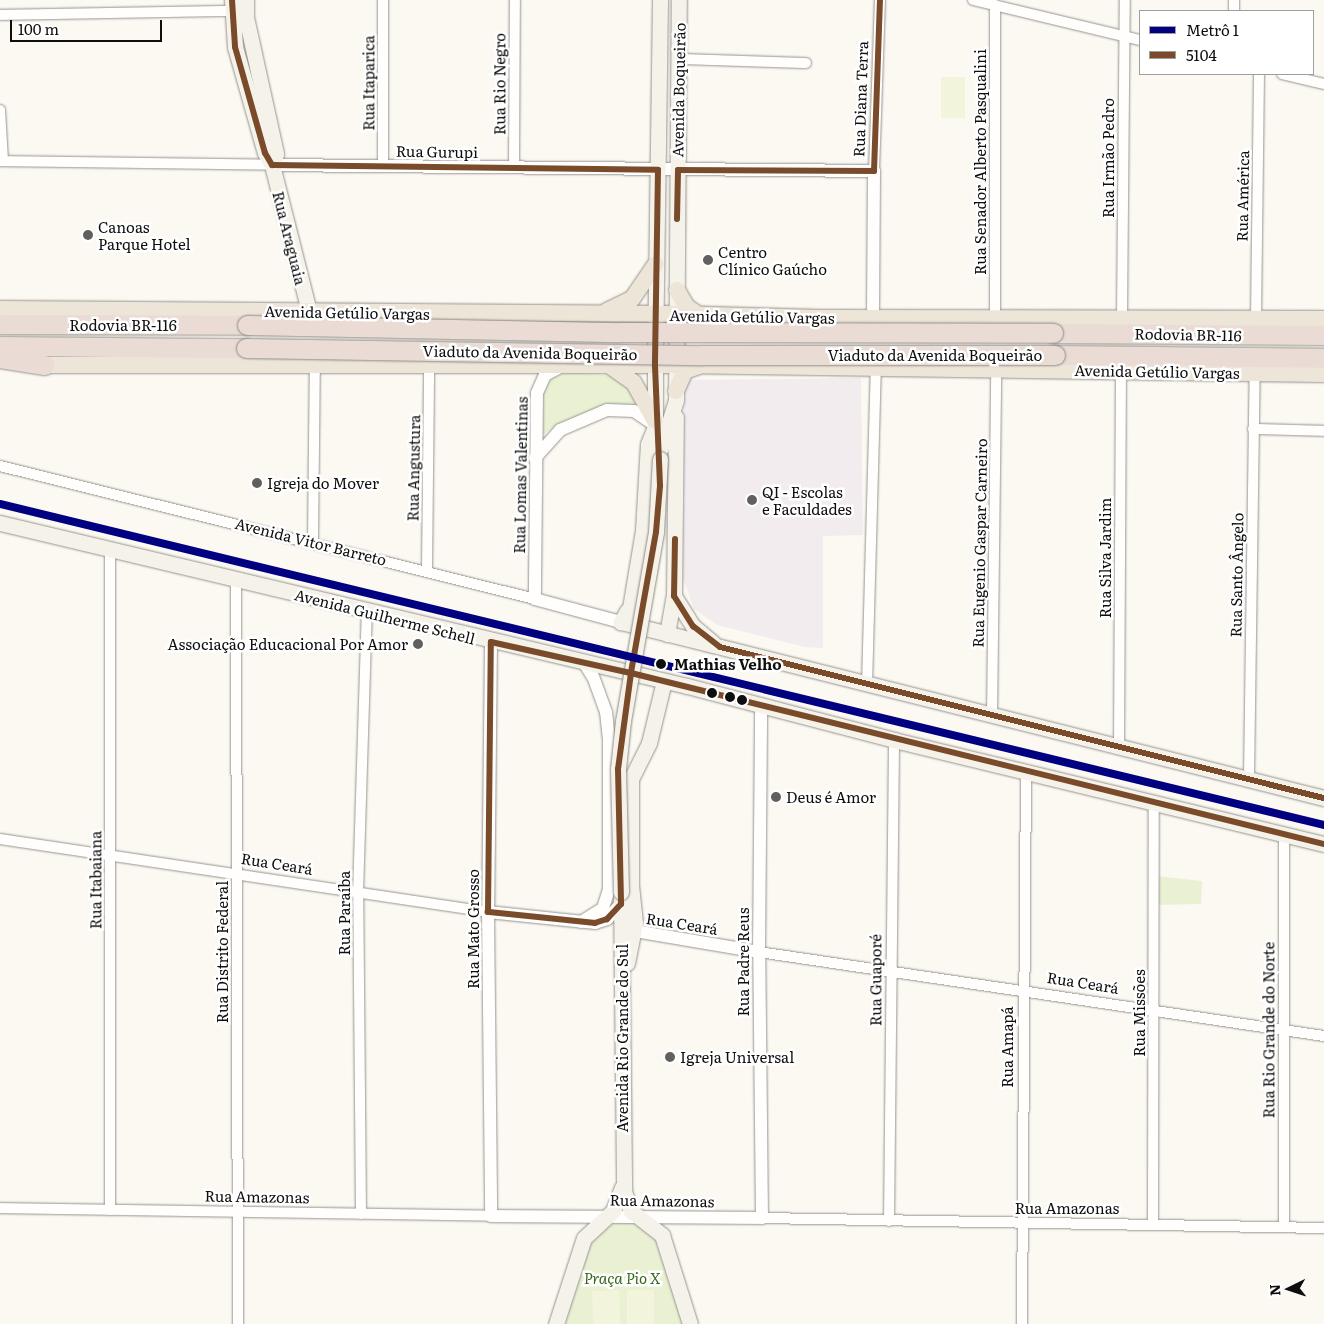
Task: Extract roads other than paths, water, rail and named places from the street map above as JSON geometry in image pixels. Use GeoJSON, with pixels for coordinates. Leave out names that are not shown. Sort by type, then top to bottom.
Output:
{"type":"FeatureCollection","features":[{"type":"Feature","properties":{"kind":"highway","name":"Rodovia BR-116"},"geometry":{"type":"LineString","coordinates":[[0,324],[247,324]]}},
{"type":"Feature","properties":{"kind":"highway","name":"Viaduto da Avenida Boqueirão"},"geometry":{"type":"LineString","coordinates":[[247,324],[620,332],[1053,332]]}},
{"type":"Feature","properties":{"kind":"highway","name":"Rodovia BR-116"},"geometry":{"type":"LineString","coordinates":[[1053,332],[1324,335]]}},
{"type":"Feature","properties":{"kind":"highway","name":"Rodovia BR-116"},"geometry":{"type":"LineString","coordinates":[[0,346],[246,348]]}},
{"type":"Feature","properties":{"kind":"highway","name":"Viaduto da Avenida Boqueirão"},"geometry":{"type":"LineString","coordinates":[[246,348],[700,355],[1055,355]]}},
{"type":"Feature","properties":{"kind":"highway","name":"Rodovia BR-116"},"geometry":{"type":"LineString","coordinates":[[1055,355],[1324,358]]}},
{"type":"Feature","properties":{"kind":"highway"},"geometry":{"type":"LineString","coordinates":[[0,358],[44,365]]}},
{"type":"Feature","properties":{"kind":"main road","name":"Rua Araguaia"},"geometry":{"type":"LineString","coordinates":[[246,0],[246,17],[276,154],[272,165]]}},
{"type":"Feature","properties":{"kind":"main road","name":"Avenida Boqueirão"},"geometry":{"type":"LineString","coordinates":[[621,898],[618,769],[623,721],[656,532],[660,453],[655,424],[655,315],[660,0]]}},
{"type":"Feature","properties":{"kind":"main road","name":"Avenida Boqueirão"},"geometry":{"type":"LineString","coordinates":[[660,453],[676,396],[679,0]]}},
{"type":"Feature","properties":{"kind":"main road","name":"Rua Araguaia"},"geometry":{"type":"LineString","coordinates":[[232,6],[235,47],[265,153],[272,165],[309,311]]}},
{"type":"Feature","properties":{"kind":"main road"},"geometry":{"type":"LineString","coordinates":[[589,314],[615,309],[628,303],[643,287],[656,264]]}},
{"type":"Feature","properties":{"kind":"main road"},"geometry":{"type":"LineString","coordinates":[[677,290],[687,307],[699,315]]}},
{"type":"Feature","properties":{"kind":"main road","name":"Avenida Getúlio Vargas"},"geometry":{"type":"LineString","coordinates":[[0,309],[676,314],[873,318],[1122,317],[1324,319]]}},
{"type":"Feature","properties":{"kind":"main road"},"geometry":{"type":"LineString","coordinates":[[588,365],[604,353],[608,344],[604,329],[589,314]]}},
{"type":"Feature","properties":{"kind":"main road"},"geometry":{"type":"LineString","coordinates":[[745,315],[730,325],[725,337],[728,350],[745,366]]}},
{"type":"Feature","properties":{"kind":"main road","name":"Avenida Getúlio Vargas"},"geometry":{"type":"LineString","coordinates":[[0,365],[676,365],[876,370],[1121,369],[1324,374]]}},
{"type":"Feature","properties":{"kind":"main road"},"geometry":{"type":"LineString","coordinates":[[608,365],[621,371],[634,383],[655,424],[648,444],[643,530],[625,619],[667,634],[992,717],[1249,778],[1324,798]]}},
{"type":"Feature","properties":{"kind":"main road"},"geometry":{"type":"LineString","coordinates":[[667,634],[674,596],[676,396],[685,371],[699,366]]}},
{"type":"Feature","properties":{"kind":"main road","name":"Avenida Guilherme Schell"},"geometry":{"type":"LineString","coordinates":[[0,523],[491,642],[583,661],[894,740],[1026,770],[1324,844]]}},
{"type":"Feature","properties":{"kind":"main road"},"geometry":{"type":"LineString","coordinates":[[674,596],[692,626],[720,647]]}},
{"type":"Feature","properties":{"kind":"main road"},"geometry":{"type":"LineString","coordinates":[[620,994],[635,931],[631,884],[631,779],[649,743],[664,681]]}},
{"type":"Feature","properties":{"kind":"main road","name":"Avenida Rio Grande do Sul"},"geometry":{"type":"LineString","coordinates":[[621,898],[620,994],[623,1183],[628,1206],[635,1215]]}},
{"type":"Feature","properties":{"kind":"main road","name":"Avenida Rio Grande do Sul"},"geometry":{"type":"LineString","coordinates":[[556,1324],[584,1238],[609,1216],[619,1201],[623,1183]]}},
{"type":"Feature","properties":{"kind":"main road"},"geometry":{"type":"LineString","coordinates":[[635,1215],[656,1227],[662,1235],[690,1324]]}},
{"type":"Feature","properties":{"kind":"street","name":"Rua Itaparica"},"geometry":{"type":"LineString","coordinates":[[383,0],[383,166]]}},
{"type":"Feature","properties":{"kind":"street","name":"Rua Rio Negro"},"geometry":{"type":"LineString","coordinates":[[514,168],[515,0]]}},
{"type":"Feature","properties":{"kind":"street","name":"Rua Diana Terra"},"geometry":{"type":"LineString","coordinates":[[873,318],[874,171],[880,0]]}},
{"type":"Feature","properties":{"kind":"street"},"geometry":{"type":"LineString","coordinates":[[973,0],[1139,40]]}},
{"type":"Feature","properties":{"kind":"street","name":"Rua Irmão Pedro"},"geometry":{"type":"LineString","coordinates":[[1122,317],[1125,0]]}},
{"type":"Feature","properties":{"kind":"street","name":"Rua Senador Alberto Pasqualini"},"geometry":{"type":"LineString","coordinates":[[995,5],[995,318]]}},
{"type":"Feature","properties":{"kind":"street"},"geometry":{"type":"LineString","coordinates":[[0,15],[232,6]]}},
{"type":"Feature","properties":{"kind":"street"},"geometry":{"type":"LineString","coordinates":[[679,59],[806,63]]}},
{"type":"Feature","properties":{"kind":"street","name":"Rua América"},"geometry":{"type":"LineString","coordinates":[[1256,319],[1259,75]]}},
{"type":"Feature","properties":{"kind":"street"},"geometry":{"type":"LineString","coordinates":[[1286,75],[1324,84]]}},
{"type":"Feature","properties":{"kind":"street"},"geometry":{"type":"LineString","coordinates":[[0,110],[1,161]]}},
{"type":"Feature","properties":{"kind":"street","name":"Rua Gurupi"},"geometry":{"type":"LineString","coordinates":[[1,161],[874,171]]}},
{"type":"Feature","properties":{"kind":"street"},"geometry":{"type":"LineString","coordinates":[[313,542],[315,364]]}},
{"type":"Feature","properties":{"kind":"street","name":"Rua Angustura"},"geometry":{"type":"LineString","coordinates":[[427,570],[429,366]]}},
{"type":"Feature","properties":{"kind":"street","name":"Rua Lomas Valentinas"},"geometry":{"type":"LineString","coordinates":[[535,599],[536,458],[539,383],[549,371],[564,366]]}},
{"type":"Feature","properties":{"kind":"street","name":"Rua Eugenio Gaspar Carneiro"},"geometry":{"type":"LineString","coordinates":[[992,717],[996,369]]}},
{"type":"Feature","properties":{"kind":"street","name":"Rua Silva Jardim"},"geometry":{"type":"LineString","coordinates":[[1119,747],[1121,369]]}},
{"type":"Feature","properties":{"kind":"street"},"geometry":{"type":"LineString","coordinates":[[867,685],[876,370]]}},
{"type":"Feature","properties":{"kind":"street","name":"Rua Santo Ângelo"},"geometry":{"type":"LineString","coordinates":[[1249,778],[1254,373]]}},
{"type":"Feature","properties":{"kind":"street"},"geometry":{"type":"LineString","coordinates":[[536,458],[560,430],[607,410],[634,411],[655,424]]}},
{"type":"Feature","properties":{"kind":"street"},"geometry":{"type":"LineString","coordinates":[[1253,429],[1324,431]]}},
{"type":"Feature","properties":{"kind":"street","name":"Avenida Vitor Barreto"},"geometry":{"type":"LineString","coordinates":[[0,466],[427,570],[535,599],[625,619]]}},
{"type":"Feature","properties":{"kind":"street","name":"Rua Itabaiana"},"geometry":{"type":"LineString","coordinates":[[110,550],[110,1210]]}},
{"type":"Feature","properties":{"kind":"street","name":"Rua Distrito Federal"},"geometry":{"type":"LineString","coordinates":[[236,581],[238,1324]]}},
{"type":"Feature","properties":{"kind":"street","name":"Rua Paraíba"},"geometry":{"type":"LineString","coordinates":[[361,1214],[358,893],[366,611]]}},
{"type":"Feature","properties":{"kind":"street","name":"Rua Mato Grosso"},"geometry":{"type":"LineString","coordinates":[[491,642],[488,912],[492,1216]]}},
{"type":"Feature","properties":{"kind":"street"},"geometry":{"type":"LineString","coordinates":[[581,922],[603,908],[609,889],[609,740],[606,712],[593,677],[583,661]]}},
{"type":"Feature","properties":{"kind":"street","name":"Rua Padre Reus"},"geometry":{"type":"LineString","coordinates":[[761,706],[759,952],[762,1218]]}},
{"type":"Feature","properties":{"kind":"street","name":"Rua Guaporé"},"geometry":{"type":"LineString","coordinates":[[889,1221],[890,972],[894,740]]}},
{"type":"Feature","properties":{"kind":"street","name":"Rua Amapá"},"geometry":{"type":"LineString","coordinates":[[1022,1324],[1022,989],[1026,770]]}},
{"type":"Feature","properties":{"kind":"street","name":"Rua Missões"},"geometry":{"type":"LineString","coordinates":[[1153,1225],[1154,801]]}},
{"type":"Feature","properties":{"kind":"street","name":"Rua Rio Grande do Norte"},"geometry":{"type":"LineString","coordinates":[[1284,834],[1284,1227]]}},
{"type":"Feature","properties":{"kind":"street","name":"Rua Ceará"},"geometry":{"type":"LineString","coordinates":[[0,839],[237,872],[358,893],[488,912],[581,922],[604,921],[621,898]]}},
{"type":"Feature","properties":{"kind":"street","name":"Rua Ceará"},"geometry":{"type":"LineString","coordinates":[[621,898],[626,923],[635,931],[890,972],[1022,989],[1324,1036]]}},
{"type":"Feature","properties":{"kind":"street","name":"Rua Amazonas"},"geometry":{"type":"LineString","coordinates":[[0,1208],[492,1216],[635,1215],[1022,1224],[1324,1228]]}},
{"type":"Feature","properties":{"kind":"metro line","name":"1"},"geometry":{"type":"LineString","coordinates":[[0,504],[1324,825]]}},
{"type":"Feature","properties":{"kind":"place","name":"Canoas Parque Hotel"},"geometry":{"type":"Point","coordinates":[88,235]}},
{"type":"Feature","properties":{"kind":"place","name":"Centro Clínico Gaúcho"},"geometry":{"type":"Point","coordinates":[708,260]}},
{"type":"Feature","properties":{"kind":"place","name":"Igreja do Mover"},"geometry":{"type":"Point","coordinates":[257,483]}},
{"type":"Feature","properties":{"kind":"place","name":"QI - Escolas e Faculdades"},"geometry":{"type":"Point","coordinates":[752,500]}},
{"type":"Feature","properties":{"kind":"place","name":"Associação Educacional Por Amor"},"geometry":{"type":"Point","coordinates":[418,644]}},
{"type":"Feature","properties":{"kind":"place","name":"Mathias Velho"},"geometry":{"type":"Point","coordinates":[661,664]}},
{"type":"Feature","properties":{"kind":"place","name":"Deus é Amor"},"geometry":{"type":"Point","coordinates":[776,797]}},
{"type":"Feature","properties":{"kind":"place","name":"Igreja Universal"},"geometry":{"type":"Point","coordinates":[670,1057]}},
{"type":"Feature","properties":{"kind":"park label","name":"Praça Pio X"},"geometry":{"type":"Point","coordinates":[622,1278]}}]}
